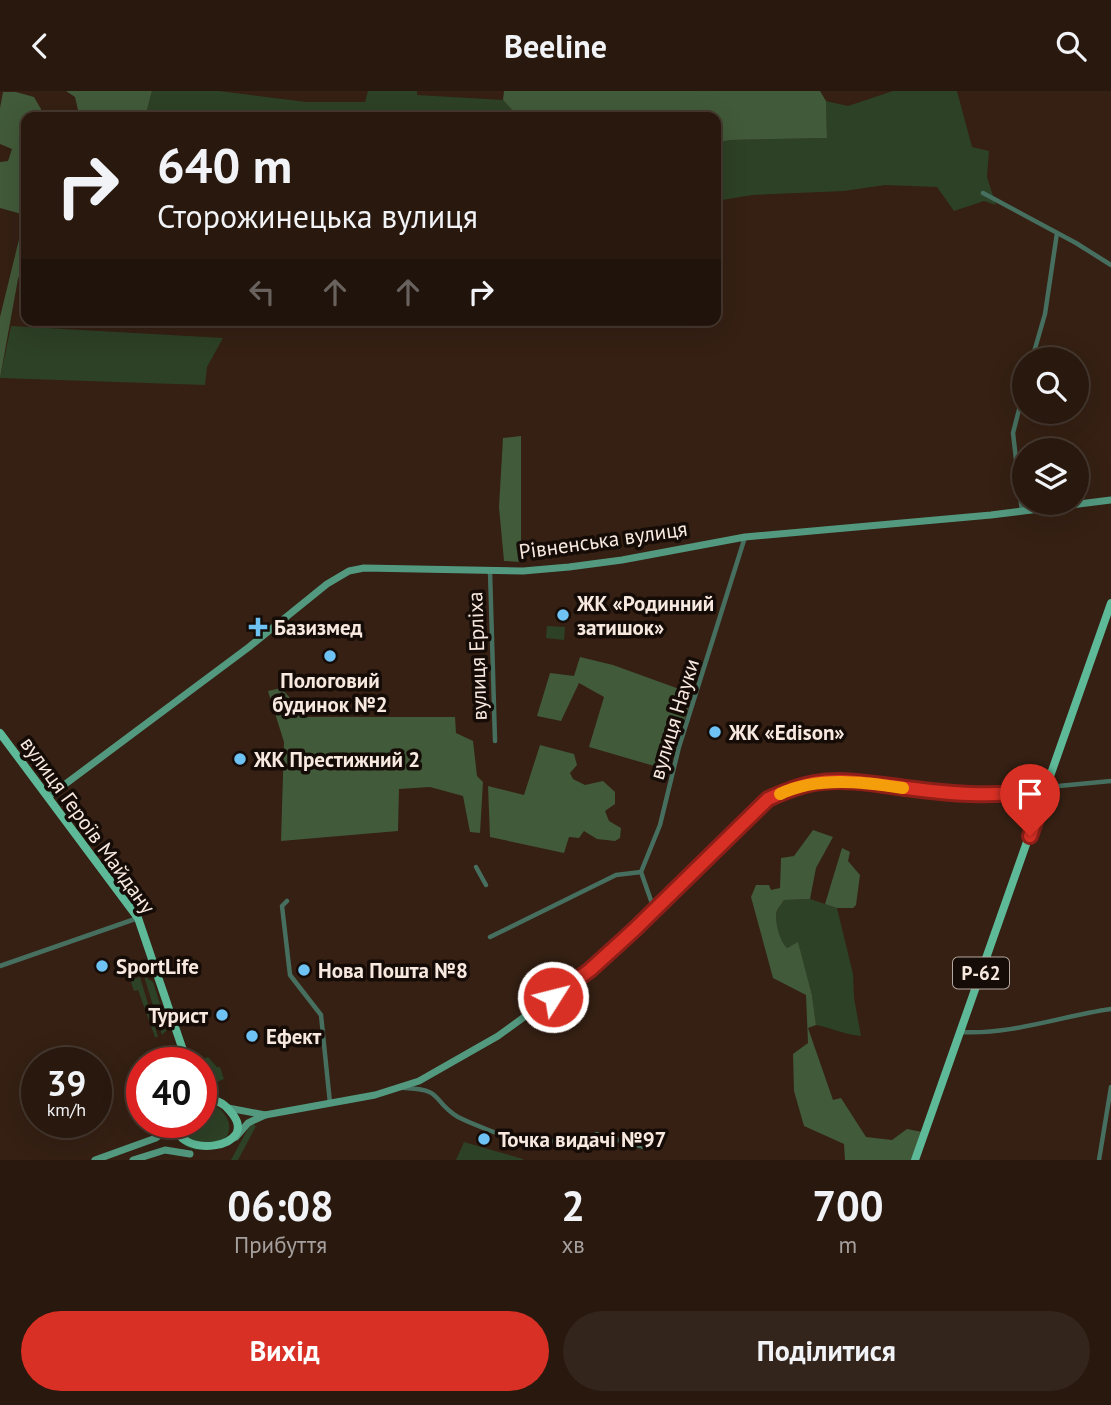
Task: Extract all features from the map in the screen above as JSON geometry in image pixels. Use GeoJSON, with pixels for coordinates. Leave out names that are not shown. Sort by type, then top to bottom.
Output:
{"type":"FeatureCollection","features":[{"type":"Feature","properties":{"kind":"main road","name":"Р-62"},"geometry":{"type":"LineString","coordinates":[[915,1160],[1047,787],[1107,628],[1111,603]]}},
{"type":"Feature","properties":{"kind":"main road","name":"вулиця Героїв Майдану"},"geometry":{"type":"LineString","coordinates":[[0,733],[138,918],[181,1047]]}},
{"type":"Feature","properties":{"kind":"main road"},"geometry":{"type":"LineString","coordinates":[[217,1102],[228,1108],[235,1119],[230,1147]]}},
{"type":"Feature","properties":{"kind":"main road"},"geometry":{"type":"LineString","coordinates":[[179,1138],[195,1157]]}},
{"type":"Feature","properties":{"kind":"street"},"geometry":{"type":"LineString","coordinates":[[983,193],[1111,265]]}},
{"type":"Feature","properties":{"kind":"street"},"geometry":{"type":"LineString","coordinates":[[1035,347],[1045,314],[1058,233]]}},
{"type":"Feature","properties":{"kind":"street","name":"Рівненська вулиця"},"geometry":{"type":"LineString","coordinates":[[1089,503],[1111,500]]}},
{"type":"Feature","properties":{"kind":"street","name":"Рівненська вулиця"},"geometry":{"type":"LineString","coordinates":[[48,797],[249,647],[327,584],[349,571],[364,568],[490,571],[569,567],[745,537],[1012,513]]}},
{"type":"Feature","properties":{"kind":"street","name":"вулиця Науки"},"geometry":{"type":"LineString","coordinates":[[641,872],[660,825],[679,747],[745,537]]}},
{"type":"Feature","properties":{"kind":"street","name":"вулиця Ерліха"},"geometry":{"type":"LineString","coordinates":[[490,571],[495,741]]}},
{"type":"Feature","properties":{"kind":"street"},"geometry":{"type":"LineString","coordinates":[[403,1088],[498,1036],[590,970],[749,816],[768,799],[786,791],[816,783],[855,782],[973,793],[1020,792],[1111,781]]}},
{"type":"Feature","properties":{"kind":"street"},"geometry":{"type":"LineString","coordinates":[[476,867],[486,885]]}},
{"type":"Feature","properties":{"kind":"street"},"geometry":{"type":"LineString","coordinates":[[490,937],[616,875],[641,872],[653,909]]}},
{"type":"Feature","properties":{"kind":"street"},"geometry":{"type":"LineString","coordinates":[[287,901],[282,906],[282,916],[290,975],[321,1015],[330,1103]]}},
{"type":"Feature","properties":{"kind":"street"},"geometry":{"type":"LineString","coordinates":[[0,966],[138,918]]}},
{"type":"Feature","properties":{"kind":"street"},"geometry":{"type":"LineString","coordinates":[[960,1032],[1006,1030],[1111,1009]]}},
{"type":"Feature","properties":{"kind":"street"},"geometry":{"type":"LineString","coordinates":[[1099,1160],[1111,1087]]}},
{"type":"Feature","properties":{"kind":"street"},"geometry":{"type":"LineString","coordinates":[[230,1147],[248,1123],[265,1115],[403,1088],[432,1091],[457,1116],[519,1140],[562,1142]]}},
{"type":"Feature","properties":{"kind":"street"},"geometry":{"type":"LineString","coordinates":[[228,1108],[265,1115]]}},
{"type":"Feature","properties":{"kind":"street"},"geometry":{"type":"LineString","coordinates":[[596,1134],[644,1147],[659,1138]]}},
{"type":"Feature","properties":{"kind":"street"},"geometry":{"type":"LineString","coordinates":[[95,1160],[155,1138]]}},
{"type":"Feature","properties":{"kind":"street"},"geometry":{"type":"LineString","coordinates":[[133,1160],[170,1149],[195,1157]]}},
{"type":"Feature","properties":{"kind":"green space"},"geometry":{"type":"Polygon","coordinates":[[[66,91],[152,91],[146,112],[73,112],[78,110],[75,97],[66,91]]]}},
{"type":"Feature","properties":{"kind":"green space"},"geometry":{"type":"Polygon","coordinates":[[[152,91],[219,91],[306,102],[365,102],[368,91],[417,91],[417,95],[503,100],[512,110],[512,112],[146,112],[152,91]]]}},
{"type":"Feature","properties":{"kind":"green space"},"geometry":{"type":"Polygon","coordinates":[[[504,91],[820,91],[826,101],[827,138],[721,142],[721,112],[512,112],[503,100],[504,91]]]}},
{"type":"Feature","properties":{"kind":"green space"},"geometry":{"type":"Polygon","coordinates":[[[893,91],[957,91],[972,147],[989,151],[987,177],[996,205],[984,201],[954,211],[937,187],[885,185],[844,191],[752,195],[721,200],[721,142],[827,138],[826,101],[848,106],[893,91]]]}},
{"type":"Feature","properties":{"kind":"green space"},"geometry":{"type":"Polygon","coordinates":[[[3,92],[16,92],[34,97],[41,109],[41,112],[21,112],[21,214],[0,208],[0,162],[8,161],[12,149],[0,144],[3,92]]]}},
{"type":"Feature","properties":{"kind":"green space"},"geometry":{"type":"Polygon","coordinates":[[[21,231],[21,270],[0,378],[0,317],[21,231]]]}},
{"type":"Feature","properties":{"kind":"green space"},"geometry":{"type":"Polygon","coordinates":[[[11,326],[223,338],[207,367],[205,385],[0,378],[11,326]]]}},
{"type":"Feature","properties":{"kind":"green space"},"geometry":{"type":"Polygon","coordinates":[[[521,436],[521,562],[504,561],[499,507],[503,438],[521,436]]]}},
{"type":"Feature","properties":{"kind":"green space"},"geometry":{"type":"Polygon","coordinates":[[[547,626],[565,627],[564,640],[546,638],[547,626]]]}},
{"type":"Feature","properties":{"kind":"green space"},"geometry":{"type":"Polygon","coordinates":[[[580,657],[613,665],[693,694],[668,770],[589,747],[604,697],[579,683],[561,721],[537,716],[550,673],[574,676],[580,657]]]}},
{"type":"Feature","properties":{"kind":"green space"},"geometry":{"type":"Polygon","coordinates":[[[281,688],[307,717],[455,717],[456,733],[473,741],[477,776],[483,782],[480,833],[470,832],[463,796],[430,787],[399,789],[398,831],[281,841],[284,742],[268,691],[281,688]]]}},
{"type":"Feature","properties":{"kind":"green space"},"geometry":{"type":"Polygon","coordinates":[[[540,745],[574,754],[577,765],[570,773],[573,779],[585,785],[603,781],[615,792],[615,804],[605,811],[609,821],[621,828],[620,838],[615,841],[597,839],[584,831],[579,838],[569,837],[564,853],[490,837],[488,786],[524,795],[540,745]]]}},
{"type":"Feature","properties":{"kind":"green space"},"geometry":{"type":"Polygon","coordinates":[[[813,830],[833,837],[816,868],[810,899],[784,900],[778,909],[776,919],[779,933],[787,948],[798,942],[812,995],[816,1025],[808,1028],[833,1100],[841,1098],[866,1137],[892,1140],[907,1129],[922,1132],[912,1160],[845,1160],[844,1144],[804,1126],[794,1091],[793,1054],[808,1043],[806,995],[773,978],[751,897],[756,885],[769,885],[771,890],[780,888],[781,858],[794,856],[813,830]]]}},
{"type":"Feature","properties":{"kind":"green space"},"geometry":{"type":"Polygon","coordinates":[[[842,848],[850,852],[848,861],[860,875],[856,905],[853,908],[837,908],[825,904],[842,848]]]}},
{"type":"Feature","properties":{"kind":"green space"},"geometry":{"type":"Polygon","coordinates":[[[810,899],[837,908],[853,974],[861,1036],[816,1025],[812,995],[798,943],[786,948],[780,938],[776,914],[784,900],[810,899]]]}},
{"type":"Feature","properties":{"kind":"green space"},"geometry":{"type":"Polygon","coordinates":[[[144,976],[153,982],[168,1029],[162,1035],[144,976]]]}},
{"type":"Feature","properties":{"kind":"green space"},"geometry":{"type":"Polygon","coordinates":[[[140,977],[158,1037],[155,1037],[138,990],[134,991],[131,982],[140,977]]]}},
{"type":"Feature","properties":{"kind":"green space"},"geometry":{"type":"Polygon","coordinates":[[[217,1067],[220,1067],[224,1079],[217,1082],[217,1067]]]}},
{"type":"Feature","properties":{"kind":"green space"},"geometry":{"type":"Polygon","coordinates":[[[217,1106],[223,1112],[229,1124],[224,1140],[209,1149],[199,1150],[183,1144],[182,1138],[217,1138],[217,1106]]]}},
{"type":"Feature","properties":{"kind":"green space"},"geometry":{"type":"Polygon","coordinates":[[[251,1123],[256,1126],[238,1160],[231,1160],[251,1123]]]}},
{"type":"Feature","properties":{"kind":"green space"},"geometry":{"type":"Polygon","coordinates":[[[464,1142],[523,1159],[523,1160],[456,1160],[464,1142]]]}},
{"type":"Feature","properties":{"kind":"slow traffic"},"geometry":{"type":"LineString","coordinates":[[780,794],[816,783],[855,782],[903,788]]}},
{"type":"Feature","properties":{"kind":"place","name":"ЖК «Родинний затишок»"},"geometry":{"type":"Point","coordinates":[563,615]}},
{"type":"Feature","properties":{"kind":"place","name":"Базизмед"},"geometry":{"type":"Point","coordinates":[258,627]}},
{"type":"Feature","properties":{"kind":"place","name":"Пологовий будинок №2"},"geometry":{"type":"Point","coordinates":[330,656]}},
{"type":"Feature","properties":{"kind":"place","name":"ЖК «Edison»"},"geometry":{"type":"Point","coordinates":[715,732]}},
{"type":"Feature","properties":{"kind":"place","name":"ЖК Престижний 2"},"geometry":{"type":"Point","coordinates":[240,759]}},
{"type":"Feature","properties":{"kind":"place","name":"SportLife"},"geometry":{"type":"Point","coordinates":[102,966]}},
{"type":"Feature","properties":{"kind":"place","name":"Нова Пошта №8"},"geometry":{"type":"Point","coordinates":[304,970]}},
{"type":"Feature","properties":{"kind":"place","name":"Турист"},"geometry":{"type":"Point","coordinates":[222,1015]}},
{"type":"Feature","properties":{"kind":"place","name":"Ефект"},"geometry":{"type":"Point","coordinates":[252,1036]}},
{"type":"Feature","properties":{"kind":"place","name":"Точка видачі №97"},"geometry":{"type":"Point","coordinates":[484,1139]}},
{"type":"Feature","properties":{"kind":"route"},"geometry":{"type":"LineString","coordinates":[[553,997],[590,970],[634,930],[768,799],[786,791],[816,783],[855,782],[973,793],[1033,791],[1047,787],[1030,836]]}}]}
